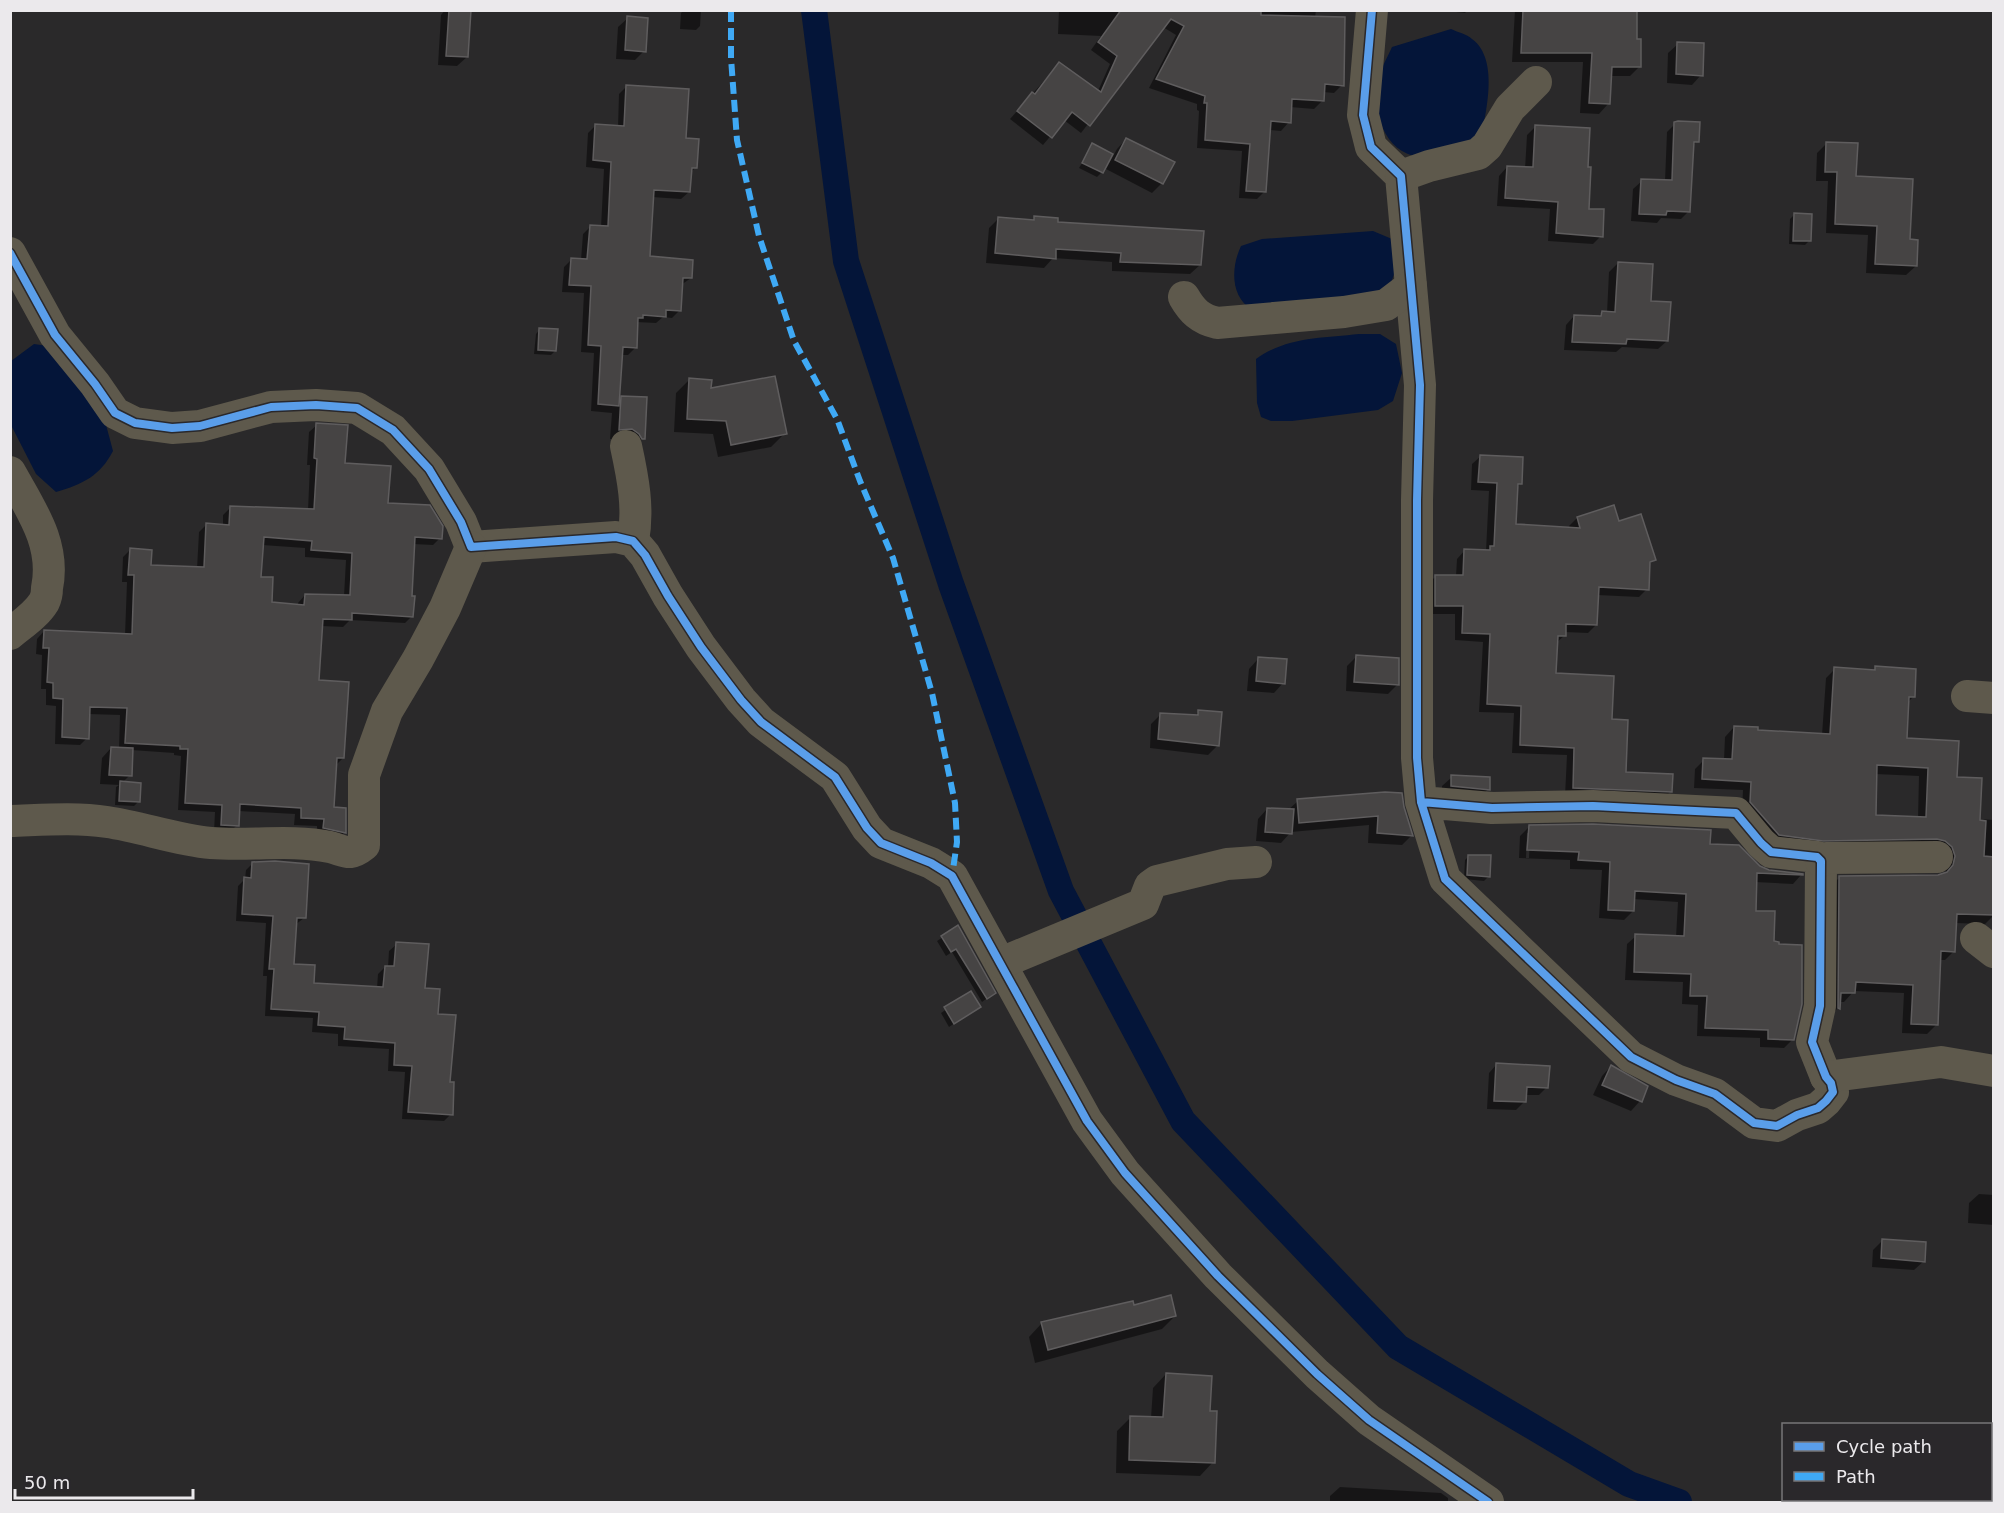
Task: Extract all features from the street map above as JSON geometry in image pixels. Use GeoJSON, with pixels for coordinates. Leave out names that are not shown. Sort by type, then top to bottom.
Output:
{"type":"FeatureCollection","features":[{"type":"Feature","properties":{"kind":"street"},"geometry":{"type":"LineString","coordinates":[[1372,10],[1363,115],[1371,147],[1401,176],[1420,385],[1417,758],[1421,802],[1444,879],[1631,1057],[1676,1080],[1715,1094],[1754,1123],[1777,1126],[1797,1115],[1818,1108],[1833,1092],[1812,1041],[1820,1006],[1821,861]]}},
{"type":"Feature","properties":{"kind":"street"},"geometry":{"type":"LineString","coordinates":[[1401,176],[1478,154],[1486,146],[1510,108],[1536,82]]}},
{"type":"Feature","properties":{"kind":"street"},"geometry":{"type":"LineString","coordinates":[[10,821],[58,819],[106,822],[210,843],[296,843],[332,848],[344,853],[356,852],[364,845],[364,775],[387,711],[445,608],[471,547],[461,522],[429,469],[393,430],[357,408],[316,405],[271,407],[200,426],[172,428],[135,423],[115,413],[95,384],[55,335],[11,257]]}},
{"type":"Feature","properties":{"kind":"street"},"geometry":{"type":"LineString","coordinates":[[1184,297],[1189,306],[1202,319],[1216,323],[1344,312],[1386,305],[1411,286]]}},
{"type":"Feature","properties":{"kind":"street"},"geometry":{"type":"LineString","coordinates":[[626,446],[634,485],[636,523],[633,541]]}},
{"type":"Feature","properties":{"kind":"street"},"geometry":{"type":"LineString","coordinates":[[10,472],[48,549],[50,574],[45,601],[32,616],[10,634]]}},
{"type":"Feature","properties":{"kind":"street"},"geometry":{"type":"LineString","coordinates":[[471,547],[616,537],[633,541],[645,555],[701,647],[741,700],[761,722],[835,777],[867,828],[880,843],[932,863],[952,876],[1006,961],[1028,1017],[1087,1121],[1125,1173],[1218,1276],[1317,1374],[1368,1420],[1488,1503]]}},
{"type":"Feature","properties":{"kind":"street"},"geometry":{"type":"LineString","coordinates":[[1421,802],[1492,808],[1593,806],[1736,813],[1761,843],[1772,852],[1813,856],[1821,861]]}},
{"type":"Feature","properties":{"kind":"street"},"geometry":{"type":"LineString","coordinates":[[1821,861],[1826,858],[1937,857]]}},
{"type":"Feature","properties":{"kind":"street"},"geometry":{"type":"LineString","coordinates":[[1006,961],[1132,910],[1143,904],[1150,886],[1157,881],[1227,864],[1256,862]]}},
{"type":"Feature","properties":{"kind":"street"},"geometry":{"type":"LineString","coordinates":[[1826,1077],[1941,1062],[1994,1071]]}},
{"type":"Feature","properties":{"kind":"water"},"geometry":{"type":"Polygon","coordinates":[[[1451,29],[1472,39],[1481,49],[1486,61],[1487,107],[1478,149],[1432,157],[1407,154],[1389,139],[1379,117],[1377,93],[1380,73],[1392,47],[1451,29]]]}},
{"type":"Feature","properties":{"kind":"water"},"geometry":{"type":"Polygon","coordinates":[[[1373,231],[1392,239],[1396,268],[1387,295],[1252,310],[1245,304],[1236,289],[1235,263],[1241,246],[1262,239],[1373,231]]]}},
{"type":"Feature","properties":{"kind":"water"},"geometry":{"type":"Polygon","coordinates":[[[1359,334],[1380,334],[1396,344],[1402,373],[1393,401],[1378,410],[1292,421],[1271,421],[1261,417],[1257,403],[1256,359],[1292,342],[1359,334]]]}},
{"type":"Feature","properties":{"kind":"water"},"geometry":{"type":"Polygon","coordinates":[[[34,344],[55,347],[105,421],[113,451],[108,460],[90,478],[56,492],[36,474],[11,425],[11,361],[34,344]]]}},
{"type":"Feature","properties":{"kind":"building"},"geometry":{"type":"Polygon","coordinates":[[[449,10],[471,10],[468,57],[446,56],[449,10]]]}},
{"type":"Feature","properties":{"kind":"building"},"geometry":{"type":"Polygon","coordinates":[[[1121,10],[1261,10],[1261,15],[1345,17],[1344,86],[1325,84],[1324,101],[1292,99],[1291,123],[1271,121],[1266,192],[1246,191],[1250,144],[1205,140],[1207,103],[1204,103],[1205,96],[1156,79],[1184,26],[1171,19],[1090,126],[1072,112],[1052,138],[1017,111],[1032,92],[1035,94],[1059,62],[1101,92],[1117,56],[1098,42],[1121,10]]]}},
{"type":"Feature","properties":{"kind":"building"},"geometry":{"type":"Polygon","coordinates":[[[1523,10],[1637,10],[1637,39],[1641,39],[1641,67],[1612,67],[1610,104],[1589,103],[1592,53],[1521,53],[1523,10]]]}},
{"type":"Feature","properties":{"kind":"building"},"geometry":{"type":"Polygon","coordinates":[[[627,16],[648,18],[646,52],[625,50],[627,16]]]}},
{"type":"Feature","properties":{"kind":"building"},"geometry":{"type":"Polygon","coordinates":[[[1677,42],[1704,43],[1703,76],[1676,74],[1677,42]]]}},
{"type":"Feature","properties":{"kind":"building"},"geometry":{"type":"Polygon","coordinates":[[[626,85],[689,89],[686,138],[699,139],[697,168],[692,168],[690,192],[654,190],[650,256],[693,260],[692,278],[683,278],[681,311],[666,310],[666,317],[643,315],[643,318],[638,318],[637,348],[623,347],[619,406],[598,404],[601,346],[588,345],[591,286],[569,285],[571,258],[587,259],[590,225],[608,226],[611,162],[593,160],[595,124],[624,126],[626,85]]]}},
{"type":"Feature","properties":{"kind":"building"},"geometry":{"type":"Polygon","coordinates":[[[1674,122],[1700,122],[1699,142],[1694,142],[1690,212],[1667,211],[1666,215],[1639,214],[1641,179],[1672,180],[1674,122]]]}},
{"type":"Feature","properties":{"kind":"building"},"geometry":{"type":"Polygon","coordinates":[[[1535,125],[1590,128],[1589,209],[1604,209],[1603,237],[1556,233],[1558,202],[1505,198],[1507,166],[1533,167],[1535,125]]]}},
{"type":"Feature","properties":{"kind":"building"},"geometry":{"type":"Polygon","coordinates":[[[1126,138],[1175,162],[1163,184],[1115,160],[1126,138]]]}},
{"type":"Feature","properties":{"kind":"building"},"geometry":{"type":"Polygon","coordinates":[[[1826,142],[1858,143],[1856,176],[1913,179],[1910,239],[1918,240],[1917,266],[1875,264],[1877,226],[1835,224],[1837,172],[1825,172],[1826,142]]]}},
{"type":"Feature","properties":{"kind":"building"},"geometry":{"type":"Polygon","coordinates":[[[1092,143],[1113,154],[1103,173],[1082,163],[1092,143]]]}},
{"type":"Feature","properties":{"kind":"building"},"geometry":{"type":"Polygon","coordinates":[[[1794,213],[1812,214],[1811,241],[1793,241],[1794,213]]]}},
{"type":"Feature","properties":{"kind":"building"},"geometry":{"type":"Polygon","coordinates":[[[1034,216],[1058,218],[1058,222],[1204,231],[1201,265],[1120,262],[1121,253],[1056,249],[1056,259],[995,253],[998,217],[1034,220],[1034,216]]]}},
{"type":"Feature","properties":{"kind":"building"},"geometry":{"type":"Polygon","coordinates":[[[1618,262],[1653,264],[1651,301],[1671,302],[1668,341],[1627,339],[1626,344],[1572,342],[1574,315],[1601,316],[1602,311],[1615,312],[1618,262]]]}},
{"type":"Feature","properties":{"kind":"building"},"geometry":{"type":"Polygon","coordinates":[[[539,328],[558,329],[556,351],[538,350],[539,328]]]}},
{"type":"Feature","properties":{"kind":"building"},"geometry":{"type":"Polygon","coordinates":[[[775,376],[787,434],[731,445],[726,421],[687,419],[689,378],[712,380],[711,388],[775,376]]]}},
{"type":"Feature","properties":{"kind":"building"},"geometry":{"type":"Polygon","coordinates":[[[621,396],[647,397],[645,439],[642,439],[632,429],[619,430],[621,396]]]}},
{"type":"Feature","properties":{"kind":"building"},"geometry":{"type":"Polygon","coordinates":[[[316,423],[348,425],[345,463],[391,466],[388,503],[430,505],[443,526],[442,539],[415,537],[413,617],[352,613],[352,620],[323,619],[319,680],[349,682],[344,758],[337,758],[334,807],[346,808],[346,833],[323,828],[324,819],[301,818],[301,808],[240,804],[239,826],[221,825],[222,805],[185,803],[188,749],[180,749],[180,746],[125,743],[127,708],[90,707],[89,739],[62,737],[63,699],[53,698],[53,683],[47,682],[49,648],[43,648],[44,630],[132,634],[134,575],[128,575],[130,548],[152,550],[151,565],[204,567],[206,523],[229,525],[230,506],[314,509],[317,459],[314,458],[316,423]],[[264,537],[261,577],[273,577],[272,602],[304,605],[305,594],[350,595],[352,553],[311,550],[312,541],[264,537]]]}},
{"type":"Feature","properties":{"kind":"building"},"geometry":{"type":"Polygon","coordinates":[[[1480,455],[1523,457],[1522,484],[1518,484],[1516,524],[1580,528],[1577,517],[1614,505],[1619,521],[1641,514],[1656,560],[1650,562],[1649,590],[1599,587],[1597,625],[1566,624],[1566,636],[1558,636],[1556,673],[1614,676],[1612,719],[1628,720],[1626,772],[1673,774],[1672,792],[1573,788],[1574,748],[1520,745],[1521,706],[1487,704],[1490,634],[1462,633],[1463,606],[1435,606],[1435,575],[1463,575],[1464,549],[1490,550],[1490,546],[1494,546],[1497,483],[1478,482],[1480,455]]]}},
{"type":"Feature","properties":{"kind":"building"},"geometry":{"type":"Polygon","coordinates":[[[1356,655],[1399,658],[1399,685],[1354,682],[1356,655]]]}},
{"type":"Feature","properties":{"kind":"building"},"geometry":{"type":"Polygon","coordinates":[[[1258,657],[1287,659],[1285,684],[1256,681],[1258,657]]]}},
{"type":"Feature","properties":{"kind":"building"},"geometry":{"type":"Polygon","coordinates":[[[1875,666],[1916,669],[1915,697],[1909,697],[1907,738],[1959,741],[1957,777],[1982,778],[1980,820],[1986,821],[1984,856],[1994,857],[1994,915],[1957,914],[1955,952],[1941,951],[1938,1025],[1911,1024],[1913,985],[1856,982],[1855,993],[1841,993],[1840,1009],[1838,1008],[1839,876],[1938,875],[1947,872],[1953,865],[1955,856],[1952,847],[1945,841],[1937,839],[1823,841],[1779,835],[1750,802],[1751,782],[1702,779],[1703,758],[1732,759],[1734,726],[1758,727],[1758,730],[1830,734],[1834,667],[1875,670],[1875,666]],[[1877,765],[1876,815],[1926,817],[1928,768],[1877,765]]]}},
{"type":"Feature","properties":{"kind":"building"},"geometry":{"type":"Polygon","coordinates":[[[1198,710],[1222,712],[1219,746],[1158,739],[1160,713],[1198,715],[1198,710]]]}},
{"type":"Feature","properties":{"kind":"building"},"geometry":{"type":"Polygon","coordinates":[[[111,747],[133,748],[132,776],[109,775],[111,747]]]}},
{"type":"Feature","properties":{"kind":"building"},"geometry":{"type":"Polygon","coordinates":[[[1451,775],[1490,777],[1490,790],[1451,786],[1451,775]]]}},
{"type":"Feature","properties":{"kind":"building"},"geometry":{"type":"Polygon","coordinates":[[[120,781],[141,783],[140,802],[119,801],[120,781]]]}},
{"type":"Feature","properties":{"kind":"building"},"geometry":{"type":"Polygon","coordinates":[[[1385,792],[1402,793],[1413,836],[1377,833],[1378,816],[1299,823],[1297,799],[1385,792]]]}},
{"type":"Feature","properties":{"kind":"building"},"geometry":{"type":"Polygon","coordinates":[[[1267,808],[1294,809],[1292,834],[1265,832],[1267,808]]]}},
{"type":"Feature","properties":{"kind":"building"},"geometry":{"type":"Polygon","coordinates":[[[1593,824],[1711,830],[1710,844],[1739,845],[1760,866],[1769,870],[1803,874],[1757,873],[1756,911],[1775,911],[1774,941],[1779,944],[1802,945],[1802,1004],[1794,1040],[1768,1039],[1768,1030],[1705,1028],[1707,996],[1690,996],[1691,974],[1634,972],[1635,934],[1684,936],[1686,894],[1635,891],[1634,911],[1608,910],[1610,862],[1578,860],[1579,852],[1527,850],[1529,825],[1593,824]]]}},
{"type":"Feature","properties":{"kind":"building"},"geometry":{"type":"Polygon","coordinates":[[[1468,855],[1491,855],[1490,877],[1467,875],[1468,855]]]}},
{"type":"Feature","properties":{"kind":"building"},"geometry":{"type":"Polygon","coordinates":[[[275,861],[309,864],[306,918],[297,918],[294,964],[315,965],[314,983],[383,987],[385,966],[394,966],[396,942],[429,944],[425,988],[440,989],[438,1014],[456,1015],[450,1082],[454,1082],[453,1115],[408,1112],[412,1066],[394,1065],[395,1043],[344,1039],[345,1027],[318,1025],[319,1012],[271,1009],[274,969],[269,969],[273,916],[242,914],[244,877],[251,878],[252,862],[275,861]]]}},
{"type":"Feature","properties":{"kind":"building"},"geometry":{"type":"Polygon","coordinates":[[[958,925],[996,993],[987,999],[956,949],[951,952],[941,936],[958,925]]]}},
{"type":"Feature","properties":{"kind":"building"},"geometry":{"type":"Polygon","coordinates":[[[971,991],[981,1007],[954,1024],[944,1007],[971,991]]]}},
{"type":"Feature","properties":{"kind":"building"},"geometry":{"type":"Polygon","coordinates":[[[1496,1063],[1550,1066],[1548,1088],[1527,1087],[1526,1102],[1494,1101],[1496,1063]]]}},
{"type":"Feature","properties":{"kind":"building"},"geometry":{"type":"Polygon","coordinates":[[[1611,1065],[1648,1086],[1642,1102],[1602,1085],[1611,1065]]]}},
{"type":"Feature","properties":{"kind":"building"},"geometry":{"type":"Polygon","coordinates":[[[1882,1239],[1926,1242],[1925,1262],[1881,1258],[1882,1239]]]}},
{"type":"Feature","properties":{"kind":"building"},"geometry":{"type":"Polygon","coordinates":[[[1171,1295],[1176,1316],[1048,1350],[1041,1322],[1133,1301],[1134,1305],[1171,1295]]]}},
{"type":"Feature","properties":{"kind":"building"},"geometry":{"type":"Polygon","coordinates":[[[1166,1373],[1212,1376],[1210,1411],[1217,1411],[1215,1463],[1129,1460],[1130,1416],[1163,1417],[1166,1373]]]}},
{"type":"Feature","properties":{"kind":"waterway"},"geometry":{"type":"LineString","coordinates":[[814,10],[846,261],[951,584],[1061,891],[1183,1121],[1398,1347],[1629,1484],[1679,1502]]}},
{"type":"Feature","properties":{"kind":"marked path"},"geometry":{"type":"LineString","coordinates":[[731,10],[731,58],[737,140],[759,236],[794,341],[837,419],[860,481],[893,558],[932,693],[955,803],[957,842],[952,876]]}},
{"type":"Feature","properties":{"kind":"cycle path"},"geometry":{"type":"LineString","coordinates":[[1372,10],[1363,115],[1371,147],[1401,176],[1420,385],[1417,500],[1417,758],[1421,802],[1445,879],[1631,1057],[1676,1080],[1715,1094],[1754,1123],[1777,1126],[1797,1115],[1818,1108],[1833,1092],[1812,1042],[1820,1006],[1821,861],[1817,857],[1771,852],[1736,813],[1593,806],[1492,808],[1421,802]]}},
{"type":"Feature","properties":{"kind":"cycle path"},"geometry":{"type":"LineString","coordinates":[[10,253],[55,335],[95,384],[115,413],[135,423],[172,428],[200,426],[271,407],[316,405],[357,408],[393,430],[429,469],[461,522],[471,547],[616,537],[633,541],[645,555],[701,647],[741,700],[761,722],[835,777],[867,828],[881,843],[931,863],[952,876],[1087,1121],[1125,1173],[1218,1276],[1317,1374],[1369,1420],[1488,1502]]}}]}
